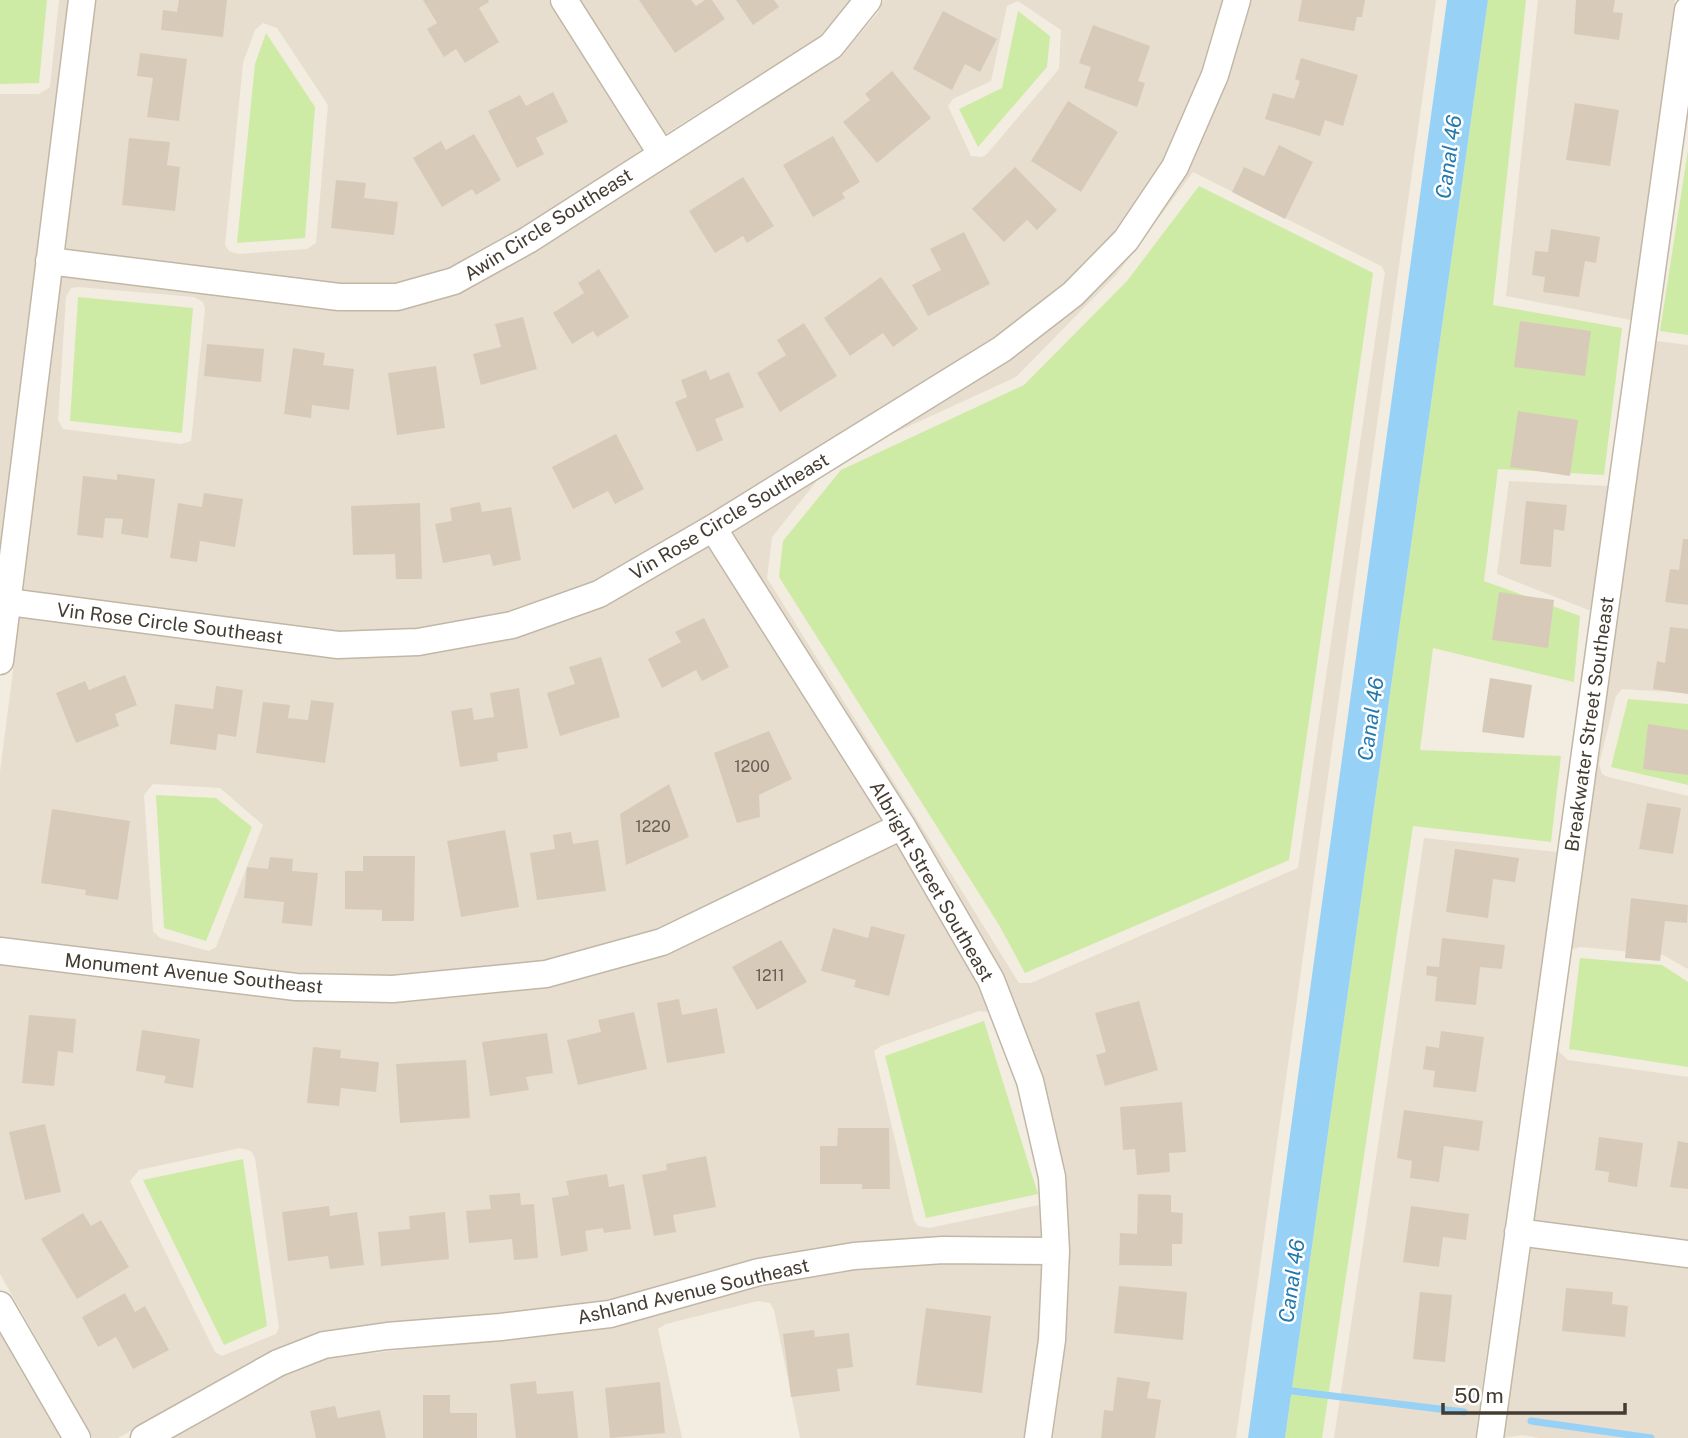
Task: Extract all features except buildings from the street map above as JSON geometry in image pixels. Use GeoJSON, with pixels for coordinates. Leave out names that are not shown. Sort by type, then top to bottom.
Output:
{"type":"FeatureCollection","features":[{"type":"Feature","properties":{"kind":"street"},"geometry":{"type":"LineString","coordinates":[[0,661],[4,602],[82,0]]}},
{"type":"Feature","properties":{"kind":"street"},"geometry":{"type":"LineString","coordinates":[[564,0],[661,153]]}},
{"type":"Feature","properties":{"kind":"street","name":"Awin Circle Southeast"},"geometry":{"type":"LineString","coordinates":[[49,261],[339,297],[397,298],[454,281],[528,240],[831,46],[868,0]]}},
{"type":"Feature","properties":{"kind":"street","name":"Vin Rose Circle Southeast"},"geometry":{"type":"LineString","coordinates":[[4,602],[338,645],[418,642],[512,625],[599,594],[713,528],[1002,349],[1082,285],[1126,240],[1175,167],[1214,75],[1237,0]]}},
{"type":"Feature","properties":{"kind":"street","name":"Breakwater Street Southeast"},"geometry":{"type":"LineString","coordinates":[[1490,1438],[1688,10]]}},
{"type":"Feature","properties":{"kind":"street","name":"Albright Street Southeast"},"geometry":{"type":"LineString","coordinates":[[713,528],[902,826],[991,980],[1030,1081],[1052,1177],[1056,1251],[1052,1340],[1038,1438]]}},
{"type":"Feature","properties":{"kind":"street","name":"Monument Avenue Southeast"},"geometry":{"type":"LineString","coordinates":[[0,951],[296,987],[393,989],[546,974],[662,942],[902,826]]}},
{"type":"Feature","properties":{"kind":"street"},"geometry":{"type":"LineString","coordinates":[[1518,1232],[1688,1254]]}},
{"type":"Feature","properties":{"kind":"street","name":"Ashland Avenue Southeast"},"geometry":{"type":"LineString","coordinates":[[144,1438],[278,1363],[324,1345],[387,1336],[501,1327],[610,1314],[760,1272],[854,1256],[943,1250],[1056,1251]]}},
{"type":"Feature","properties":{"kind":"street"},"geometry":{"type":"LineString","coordinates":[[0,1305],[77,1438]]}},
{"type":"Feature","properties":{"kind":"shaded area"},"geometry":{"type":"Polygon","coordinates":[[[59,0],[68,0],[0,546],[0,94],[39,94],[50,87],[59,0]]]}},
{"type":"Feature","properties":{"kind":"shaded area"},"geometry":{"type":"Polygon","coordinates":[[[96,0],[548,0],[643,149],[520,230],[448,269],[394,285],[340,285],[64,250],[96,0]],[[263,23],[255,30],[243,63],[225,245],[229,251],[238,254],[307,249],[316,243],[328,105],[277,28],[263,23]]]}},
{"type":"Feature","properties":{"kind":"shaded area"},"geometry":{"type":"Polygon","coordinates":[[[580,0],[853,0],[821,37],[665,134],[580,0]]]}},
{"type":"Feature","properties":{"kind":"shaded area"},"geometry":{"type":"Polygon","coordinates":[[[884,0],[1222,0],[1201,71],[1162,161],[1114,232],[1062,285],[993,338],[706,517],[592,582],[508,613],[416,629],[338,632],[23,591],[61,275],[340,310],[402,309],[459,293],[536,250],[842,54],[877,14],[884,0]],[[1018,1],[1007,6],[991,81],[953,99],[948,106],[971,156],[982,157],[987,154],[1059,69],[1061,30],[1018,1]],[[71,288],[66,297],[58,420],[63,429],[181,444],[191,441],[205,309],[203,302],[194,297],[71,288]]]}},
{"type":"Feature","properties":{"kind":"shaded area"},"geometry":{"type":"Polygon","coordinates":[[[1252,0],[1436,0],[1236,1438],[1053,1438],[1066,1342],[1070,1264],[1066,1175],[1043,1077],[1004,976],[921,831],[732,532],[820,477],[772,537],[767,578],[1019,983],[1031,983],[1298,868],[1385,272],[1381,266],[1193,172],[1142,240],[1188,171],[1228,80],[1252,0]]]}},
{"type":"Feature","properties":{"kind":"shaded area"},"geometry":{"type":"Polygon","coordinates":[[[1538,0],[1675,0],[1631,320],[1506,296],[1538,0]]]}},
{"type":"Feature","properties":{"kind":"shaded area"},"geometry":{"type":"Polygon","coordinates":[[[1135,250],[1117,274],[1016,377],[879,440],[1012,358],[1082,303],[1135,250]]]}},
{"type":"Feature","properties":{"kind":"shaded area"},"geometry":{"type":"Polygon","coordinates":[[[1656,341],[1688,345],[1688,693],[1622,689],[1616,696],[1599,764],[1602,774],[1608,777],[1688,796],[1688,969],[1663,955],[1581,947],[1572,949],[1656,341]]]}},
{"type":"Feature","properties":{"kind":"shaded area"},"geometry":{"type":"Polygon","coordinates":[[[1509,481],[1608,486],[1591,611],[1497,574],[1509,481]]]}},
{"type":"Feature","properties":{"kind":"shaded area"},"geometry":{"type":"Polygon","coordinates":[[[709,545],[882,821],[656,930],[542,961],[392,977],[297,975],[0,938],[0,772],[20,616],[421,654],[709,545]],[[153,784],[144,795],[153,931],[160,938],[209,951],[216,947],[263,825],[220,788],[153,784]]]}},
{"type":"Feature","properties":{"kind":"shaded area"},"geometry":{"type":"Polygon","coordinates":[[[1424,838],[1557,852],[1475,1438],[1334,1438],[1424,838]]]}},
{"type":"Feature","properties":{"kind":"shaded area"},"geometry":{"type":"Polygon","coordinates":[[[896,843],[978,984],[988,1012],[979,1011],[881,1046],[874,1051],[914,1220],[918,1226],[929,1228],[1039,1205],[1041,1239],[755,1260],[607,1301],[321,1333],[270,1352],[118,1438],[93,1438],[0,1274],[0,963],[548,986],[896,843]],[[240,1148],[139,1170],[130,1181],[215,1352],[222,1356],[276,1334],[279,1328],[255,1158],[251,1151],[240,1148]]]}},
{"type":"Feature","properties":{"kind":"shaded area"},"geometry":{"type":"Polygon","coordinates":[[[1558,1051],[1568,1060],[1688,1077],[1688,1241],[1534,1221],[1558,1051]]]}},
{"type":"Feature","properties":{"kind":"shaded area"},"geometry":{"type":"Polygon","coordinates":[[[1531,1246],[1688,1266],[1688,1438],[1539,1438],[1522,1435],[1504,1438],[1531,1246]]]}},
{"type":"Feature","properties":{"kind":"shaded area"},"geometry":{"type":"Polygon","coordinates":[[[943,1263],[1041,1264],[1038,1339],[1024,1438],[800,1438],[774,1310],[770,1303],[758,1301],[666,1324],[658,1329],[682,1438],[171,1438],[284,1374],[328,1358],[613,1326],[763,1285],[856,1269],[943,1263]]]}},
{"type":"Feature","properties":{"kind":"shaded area"},"geometry":{"type":"Polygon","coordinates":[[[0,1332],[62,1438],[0,1438],[0,1332]]]}},
{"type":"Feature","properties":{"kind":"green space"},"geometry":{"type":"Polygon","coordinates":[[[0,0],[47,0],[39,83],[0,84],[0,0]]]}},
{"type":"Feature","properties":{"kind":"green space"},"geometry":{"type":"Polygon","coordinates":[[[1488,0],[1526,0],[1493,305],[1622,328],[1604,475],[1498,469],[1484,581],[1580,616],[1574,682],[1433,648],[1420,750],[1561,756],[1551,842],[1413,826],[1322,1438],[1285,1438],[1488,0]]]}},
{"type":"Feature","properties":{"kind":"green space"},"geometry":{"type":"Polygon","coordinates":[[[1018,11],[1050,36],[1047,67],[978,147],[959,109],[1002,88],[1018,11]]]}},
{"type":"Feature","properties":{"kind":"green space"},"geometry":{"type":"Polygon","coordinates":[[[266,33],[315,107],[305,238],[237,243],[255,64],[266,33]]]}},
{"type":"Feature","properties":{"kind":"green space"},"geometry":{"type":"Polygon","coordinates":[[[1688,150],[1688,335],[1660,331],[1688,150]]]}},
{"type":"Feature","properties":{"kind":"green space"},"geometry":{"type":"Polygon","coordinates":[[[1199,186],[1373,273],[1289,860],[1025,973],[999,925],[779,577],[783,541],[841,470],[1024,385],[1127,281],[1199,186]]]}},
{"type":"Feature","properties":{"kind":"green space"},"geometry":{"type":"Polygon","coordinates":[[[78,297],[193,308],[182,433],[70,421],[78,297]]]}},
{"type":"Feature","properties":{"kind":"green space"},"geometry":{"type":"Polygon","coordinates":[[[1628,699],[1688,704],[1688,785],[1611,767],[1628,699]]]}},
{"type":"Feature","properties":{"kind":"green space"},"geometry":{"type":"Polygon","coordinates":[[[156,795],[216,798],[252,827],[206,941],[164,928],[156,795]]]}},
{"type":"Feature","properties":{"kind":"green space"},"geometry":{"type":"Polygon","coordinates":[[[1580,958],[1662,965],[1688,982],[1688,1067],[1569,1049],[1580,958]]]}},
{"type":"Feature","properties":{"kind":"green space"},"geometry":{"type":"Polygon","coordinates":[[[984,1021],[1038,1194],[926,1218],[885,1056],[984,1021]]]}},
{"type":"Feature","properties":{"kind":"green space"},"geometry":{"type":"Polygon","coordinates":[[[243,1159],[267,1326],[224,1345],[143,1180],[243,1159]]]}},
{"type":"Feature","properties":{"kind":"water","name":"Canal 46"},"geometry":{"type":"Polygon","coordinates":[[[1447,0],[1488,0],[1285,1438],[1248,1438],[1447,0]]]}},
{"type":"Feature","properties":{"kind":"waterway"},"geometry":{"type":"LineString","coordinates":[[1284,1390],[1464,1412]]}},
{"type":"Feature","properties":{"kind":"waterway"},"geometry":{"type":"LineString","coordinates":[[1531,1421],[1651,1438]]}}]}
